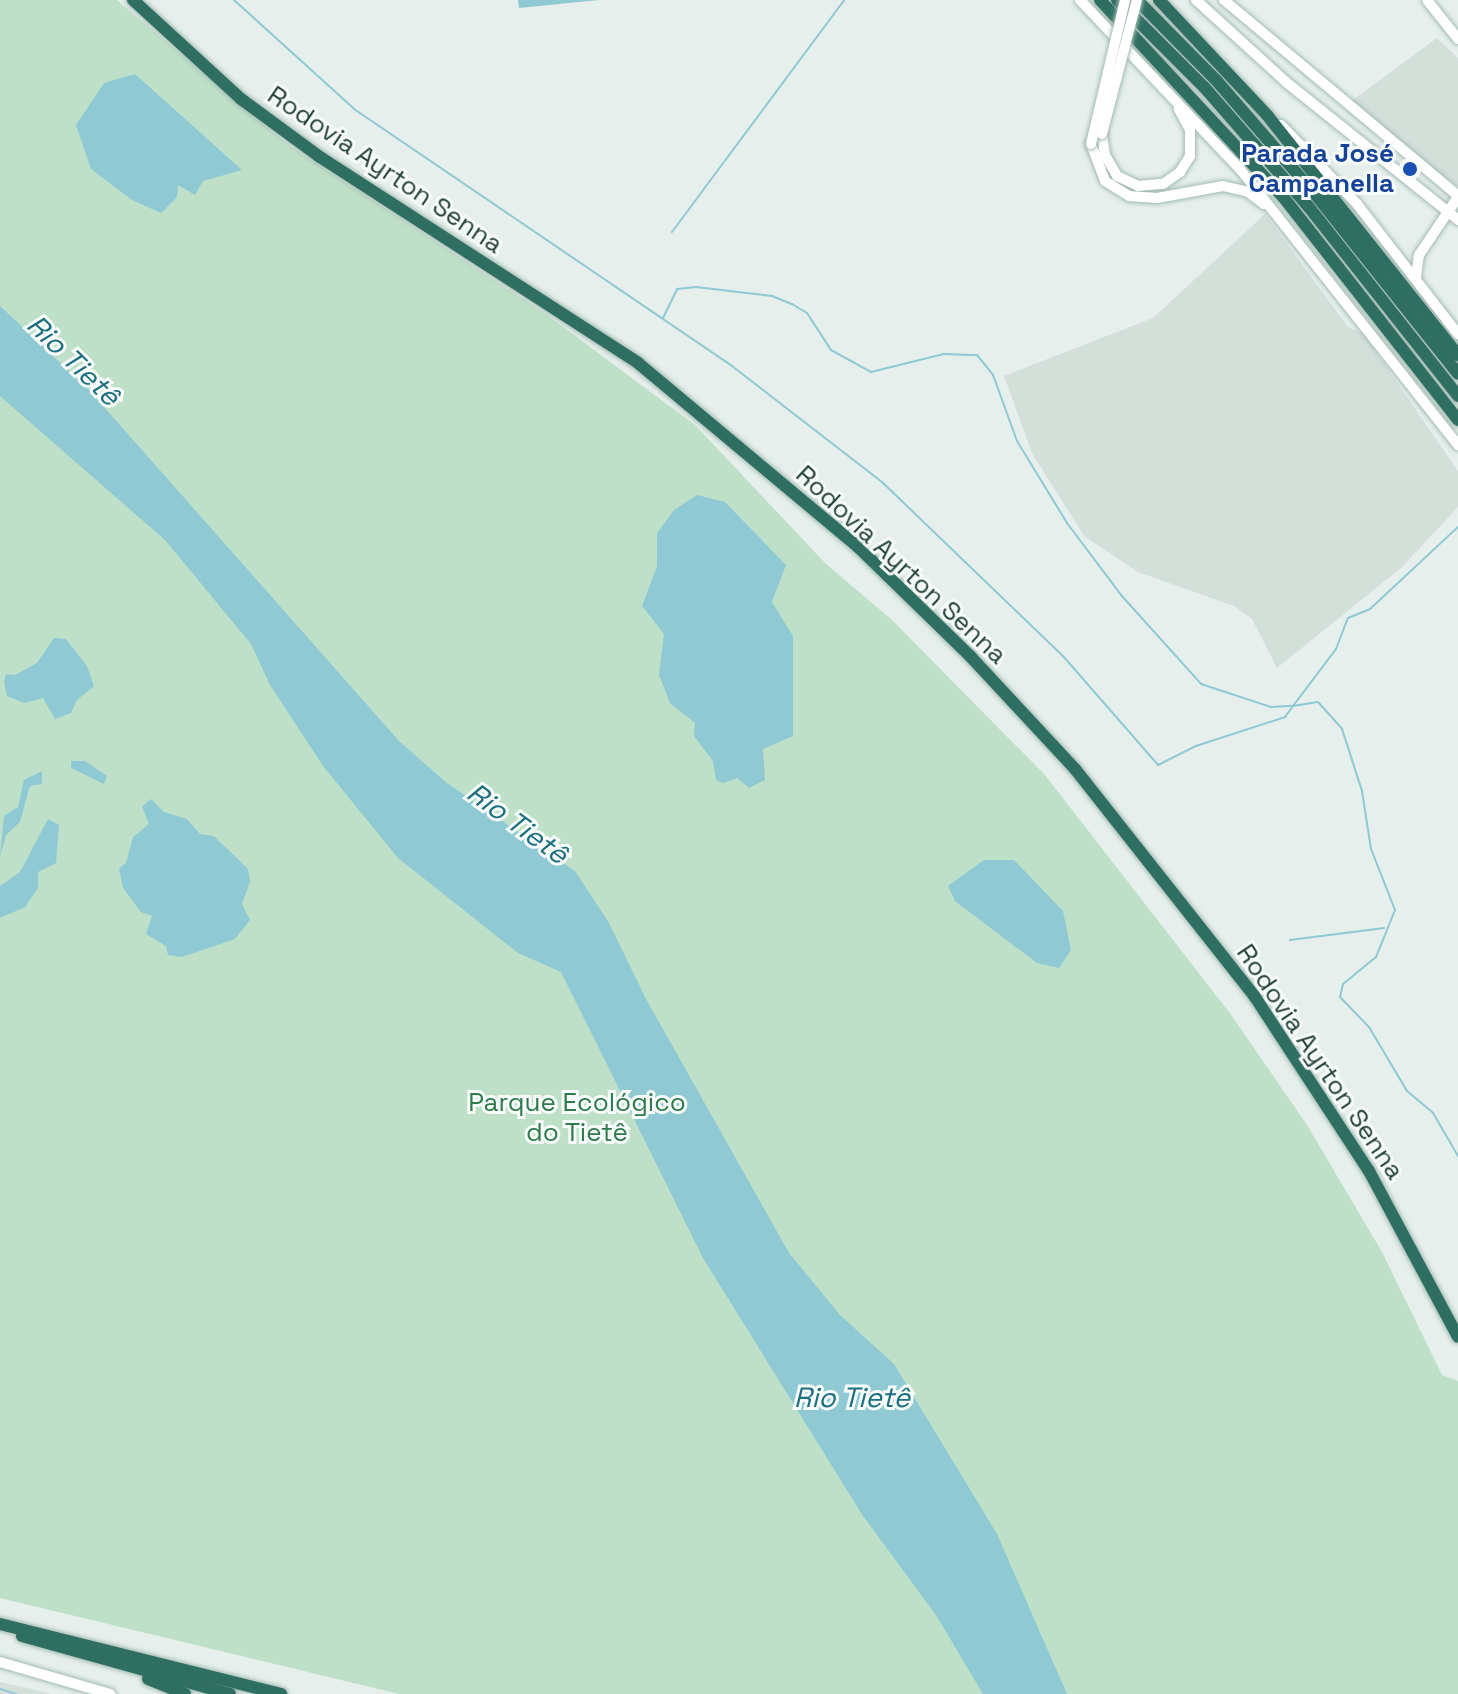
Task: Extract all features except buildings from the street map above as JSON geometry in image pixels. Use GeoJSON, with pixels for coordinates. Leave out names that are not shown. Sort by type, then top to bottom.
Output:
{"type":"FeatureCollection","features":[{"type":"Feature","properties":{"kind":"highway","name":"Rodovia Ayrton Senna"},"geometry":{"type":"LineString","coordinates":[[133,0],[241,99],[320,157],[638,363],[858,547],[971,657],[1075,769],[1255,997],[1330,1108],[1458,1337]]}},
{"type":"Feature","properties":{"kind":"highway"},"geometry":{"type":"LineString","coordinates":[[1100,0],[1284,198],[1458,420]]}},
{"type":"Feature","properties":{"kind":"highway"},"geometry":{"type":"LineString","coordinates":[[1117,0],[1205,88],[1308,206],[1458,396]]}},
{"type":"Feature","properties":{"kind":"highway"},"geometry":{"type":"LineString","coordinates":[[1137,0],[1216,80],[1319,199],[1458,374]]}},
{"type":"Feature","properties":{"kind":"highway"},"geometry":{"type":"LineString","coordinates":[[1159,0],[1267,115],[1458,355]]}},
{"type":"Feature","properties":{"kind":"highway"},"geometry":{"type":"LineString","coordinates":[[0,1627],[127,1669],[230,1694]]}},
{"type":"Feature","properties":{"kind":"highway"},"geometry":{"type":"LineString","coordinates":[[0,1627],[281,1694]]}},
{"type":"Feature","properties":{"kind":"highway"},"geometry":{"type":"LineString","coordinates":[[127,1669],[185,1694]]}},
{"type":"Feature","properties":{"kind":"main road"},"geometry":{"type":"LineString","coordinates":[[1080,0],[1160,80],[1279,215],[1458,445]]}},
{"type":"Feature","properties":{"kind":"main road"},"geometry":{"type":"LineString","coordinates":[[1125,0],[1094,113],[1091,144],[1105,181],[1129,196],[1157,198],[1231,186],[1248,192],[1279,215]]}},
{"type":"Feature","properties":{"kind":"main road"},"geometry":{"type":"LineString","coordinates":[[1137,0],[1102,134],[1109,165],[1127,183],[1151,187],[1180,172],[1190,156],[1190,130],[1160,80]]}},
{"type":"Feature","properties":{"kind":"main road"},"geometry":{"type":"LineString","coordinates":[[1196,0],[1286,82],[1458,220]]}},
{"type":"Feature","properties":{"kind":"main road"},"geometry":{"type":"LineString","coordinates":[[1224,0],[1458,197],[1419,255],[1416,280]]}},
{"type":"Feature","properties":{"kind":"main road"},"geometry":{"type":"LineString","coordinates":[[1427,0],[1458,39]]}},
{"type":"Feature","properties":{"kind":"main road"},"geometry":{"type":"LineString","coordinates":[[1286,82],[1298,65]]}},
{"type":"Feature","properties":{"kind":"main road"},"geometry":{"type":"LineString","coordinates":[[1267,115],[1357,204],[1458,334]]}},
{"type":"Feature","properties":{"kind":"main road"},"geometry":{"type":"LineString","coordinates":[[1404,264],[1419,255]]}},
{"type":"Feature","properties":{"kind":"main road"},"geometry":{"type":"LineString","coordinates":[[0,1662],[110,1694]]}},
{"type":"Feature","properties":{"kind":"shaded area"},"geometry":{"type":"Polygon","coordinates":[[[1437,38],[1458,58],[1458,186],[1453,186],[1350,102],[1437,38]]]}},
{"type":"Feature","properties":{"kind":"shaded area"},"geometry":{"type":"Polygon","coordinates":[[[1265,214],[1348,327],[1363,333],[1458,471],[1458,507],[1401,568],[1277,668],[1252,619],[1234,606],[1138,572],[1084,536],[1032,453],[1004,376],[1153,318],[1265,214]]]}},
{"type":"Feature","properties":{"kind":"shaded area"},"geometry":{"type":"Polygon","coordinates":[[[0,1682],[36,1690],[52,1694],[0,1694],[0,1682]]]}},
{"type":"Feature","properties":{"kind":"green space","name":"Parque Ecológico do Tietê"},"geometry":{"type":"Polygon","coordinates":[[[0,0],[117,0],[287,144],[550,317],[695,425],[826,564],[891,619],[1045,775],[1232,1016],[1307,1125],[1382,1252],[1442,1375],[1458,1381],[1458,1694],[399,1694],[0,1598],[0,0]]]}},
{"type":"Feature","properties":{"kind":"water"},"geometry":{"type":"Polygon","coordinates":[[[518,0],[599,0],[519,8],[518,0]]]}},
{"type":"Feature","properties":{"kind":"water"},"geometry":{"type":"Polygon","coordinates":[[[135,74],[242,170],[203,181],[195,195],[178,185],[177,197],[161,213],[132,200],[91,169],[76,125],[104,83],[135,74]]]}},
{"type":"Feature","properties":{"kind":"water","name":"Rio Tietê"},"geometry":{"type":"Polygon","coordinates":[[[0,306],[89,390],[399,741],[447,783],[575,871],[609,923],[646,999],[789,1253],[840,1315],[894,1364],[997,1534],[1067,1694],[983,1694],[936,1615],[863,1516],[703,1258],[561,972],[518,953],[398,858],[323,766],[270,685],[251,644],[165,540],[0,396],[0,306]]]}},
{"type":"Feature","properties":{"kind":"water"},"geometry":{"type":"Polygon","coordinates":[[[697,495],[725,502],[786,565],[772,602],[793,636],[793,736],[763,749],[765,780],[749,788],[737,778],[723,783],[716,780],[713,761],[694,736],[695,723],[670,703],[659,675],[664,634],[642,606],[657,566],[657,533],[674,510],[697,495]]]}},
{"type":"Feature","properties":{"kind":"water"},"geometry":{"type":"Polygon","coordinates":[[[54,638],[66,639],[87,666],[94,686],[77,700],[71,713],[55,719],[43,698],[24,703],[7,696],[4,682],[6,674],[15,675],[37,663],[54,638]]]}},
{"type":"Feature","properties":{"kind":"water"},"geometry":{"type":"Polygon","coordinates":[[[71,761],[85,761],[107,776],[104,784],[71,768],[71,761]]]}},
{"type":"Feature","properties":{"kind":"water"},"geometry":{"type":"Polygon","coordinates":[[[42,771],[42,784],[30,786],[20,822],[6,835],[0,857],[4,816],[18,807],[24,780],[42,771]]]}},
{"type":"Feature","properties":{"kind":"water"},"geometry":{"type":"Polygon","coordinates":[[[151,799],[164,812],[187,819],[200,834],[214,836],[248,869],[250,882],[242,904],[250,920],[235,939],[182,957],[168,955],[166,946],[146,934],[152,916],[141,912],[123,888],[119,868],[126,863],[133,837],[149,824],[142,807],[151,799]]]}},
{"type":"Feature","properties":{"kind":"water"},"geometry":{"type":"Polygon","coordinates":[[[48,819],[59,825],[56,863],[38,872],[38,888],[25,907],[0,918],[0,886],[20,872],[48,819]]]}},
{"type":"Feature","properties":{"kind":"water"},"geometry":{"type":"Polygon","coordinates":[[[984,860],[1014,860],[1063,911],[1071,950],[1059,968],[1037,963],[955,901],[948,886],[984,860]]]}},
{"type":"Feature","properties":{"kind":"waterway"},"geometry":{"type":"LineString","coordinates":[[234,0],[354,109],[732,366],[882,482],[1063,656],[1158,765],[1196,746],[1285,717],[1293,706],[1318,702],[1342,729],[1362,791],[1371,849],[1395,910],[1376,957],[1343,984],[1340,997],[1369,1027],[1407,1091],[1433,1113],[1458,1156]]}},
{"type":"Feature","properties":{"kind":"waterway"},"geometry":{"type":"LineString","coordinates":[[672,232],[844,0]]}},
{"type":"Feature","properties":{"kind":"waterway"},"geometry":{"type":"LineString","coordinates":[[663,318],[677,289],[696,287],[772,296],[792,304],[807,313],[831,350],[871,372],[944,354],[977,355],[993,375],[1017,441],[1067,523],[1121,595],[1201,684],[1271,707],[1293,706],[1336,649],[1348,618],[1370,609],[1458,527]]}},
{"type":"Feature","properties":{"kind":"waterway"},"geometry":{"type":"LineString","coordinates":[[1290,940],[1384,928]]}},
{"type":"Feature","properties":{"kind":"waterway"},"geometry":{"type":"LineString","coordinates":[[0,1689],[16,1694]]}},
{"type":"Feature","properties":{"kind":"place","name":"Parada José Campanella"},"geometry":{"type":"Point","coordinates":[1410,169]}}]}
